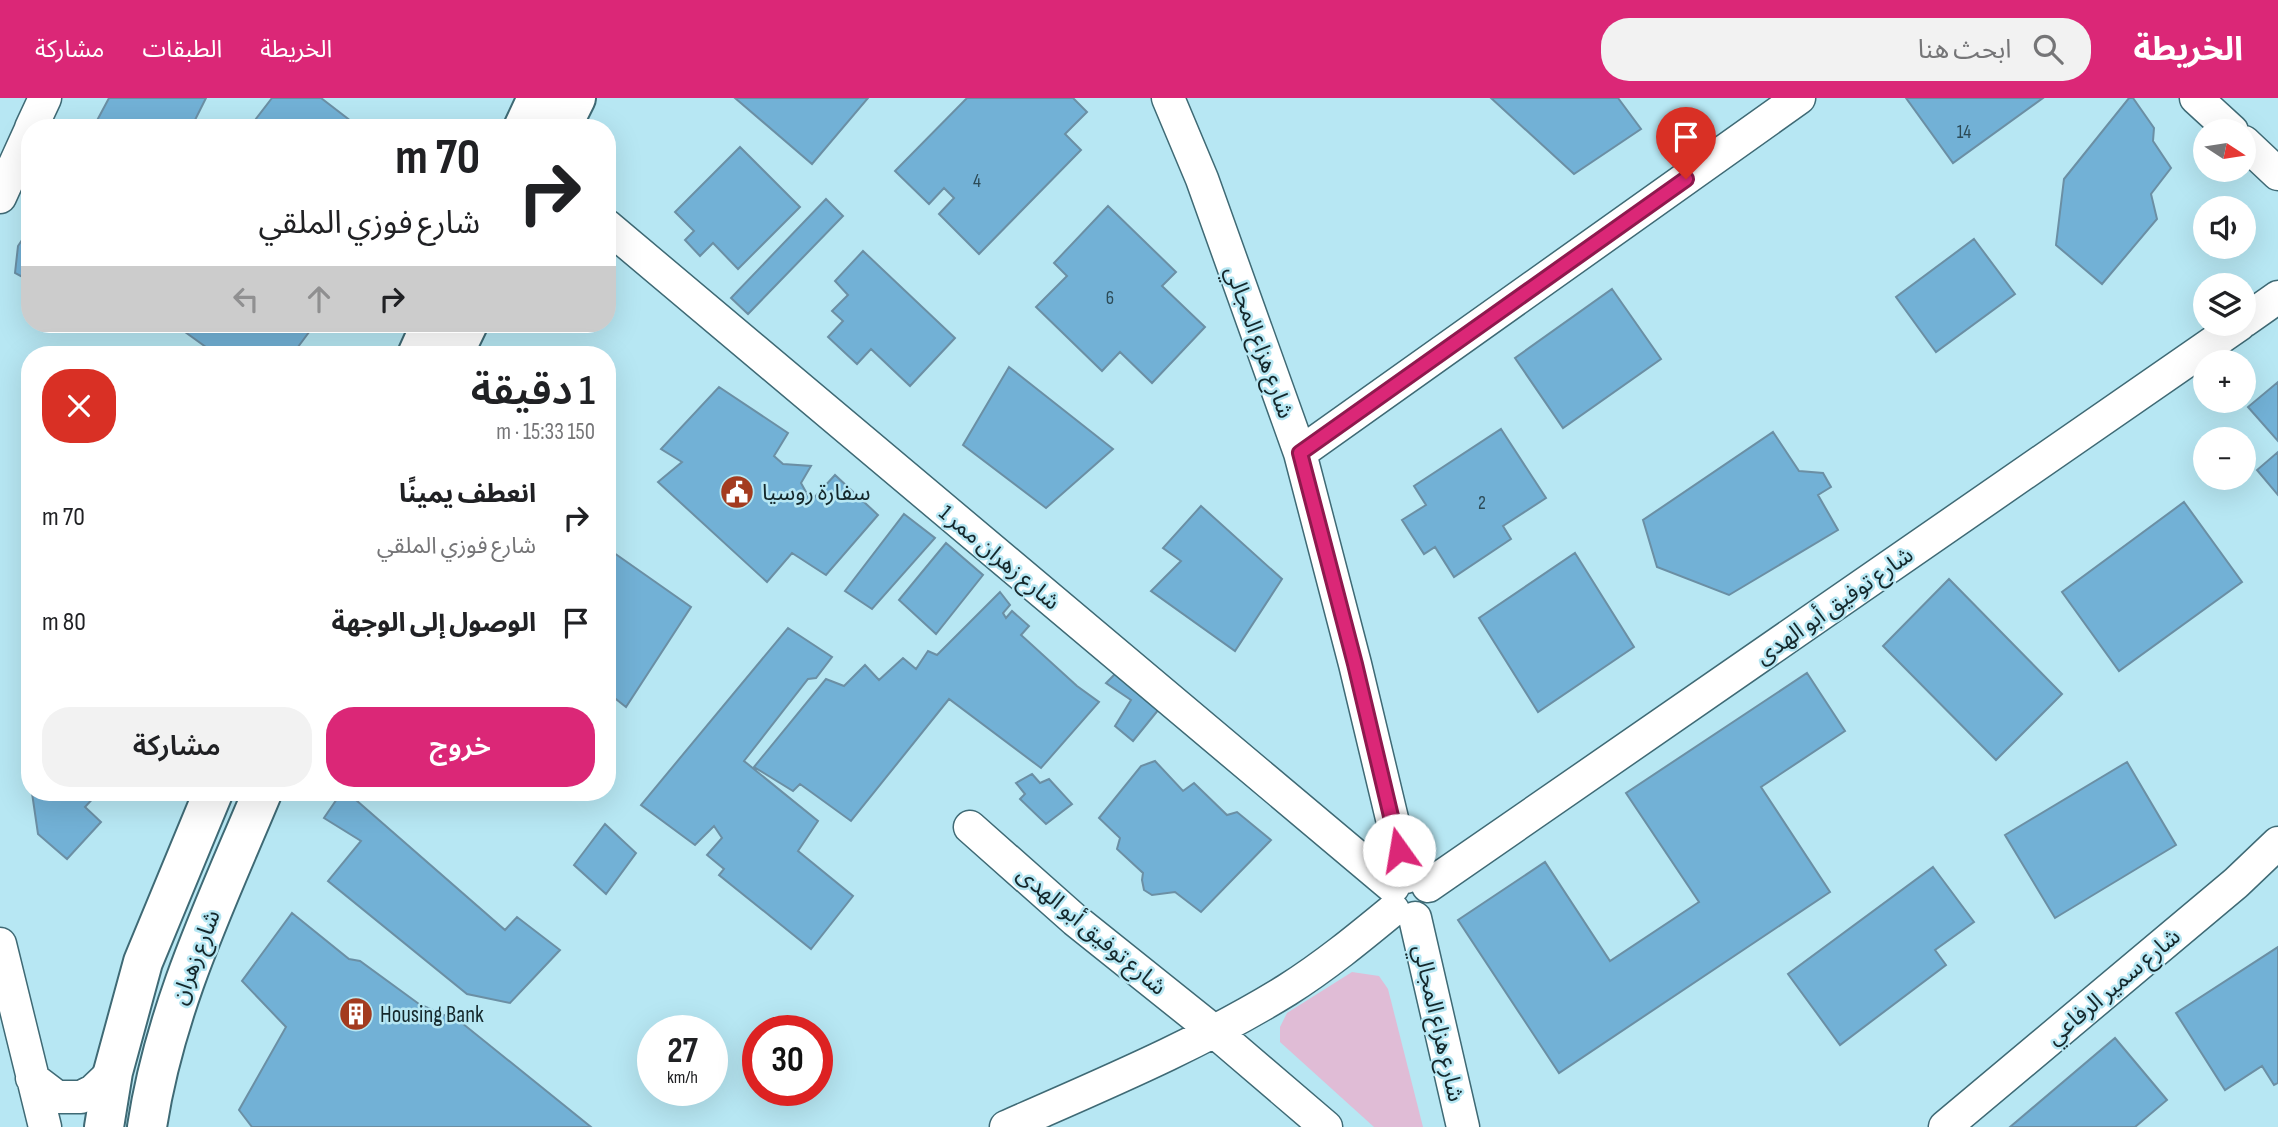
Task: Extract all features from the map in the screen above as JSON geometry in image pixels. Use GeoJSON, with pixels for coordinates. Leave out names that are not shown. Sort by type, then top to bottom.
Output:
{"type":"FeatureCollection","features":[{"type":"Feature","properties":{"kind":"main road"},"geometry":{"type":"LineString","coordinates":[[527,119],[537,98]]}},
{"type":"Feature","properties":{"kind":"main road"},"geometry":{"type":"LineString","coordinates":[[566,119],[576,98]]}},
{"type":"Feature","properties":{"kind":"main road","name":"شارع زهران"},"geometry":{"type":"LineString","coordinates":[[104,1127],[113,1072],[142,962],[210,801]]}},
{"type":"Feature","properties":{"kind":"main road","name":"شارع زهران"},"geometry":{"type":"LineString","coordinates":[[147,1127],[154,1081],[184,979],[259,801]]}},
{"type":"Feature","properties":{"kind":"street"},"geometry":{"type":"LineString","coordinates":[[35,119],[45,98]]}},
{"type":"Feature","properties":{"kind":"street","name":"شارع هزاع المجالي"},"geometry":{"type":"LineString","coordinates":[[1168,98],[1202,179],[1300,453],[1355,664],[1463,1127]]}},
{"type":"Feature","properties":{"kind":"street"},"geometry":{"type":"LineString","coordinates":[[1300,453],[1799,98]]}},
{"type":"Feature","properties":{"kind":"street"},"geometry":{"type":"LineString","coordinates":[[2196,98],[2219,119]]}},
{"type":"Feature","properties":{"kind":"street"},"geometry":{"type":"LineString","coordinates":[[2,189],[21,148]]}},
{"type":"Feature","properties":{"kind":"street"},"geometry":{"type":"LineString","coordinates":[[2256,153],[2278,174]]}},
{"type":"Feature","properties":{"kind":"street","name":"شارع زهران ممر 1"},"geometry":{"type":"LineString","coordinates":[[616,234],[1407,896]]}},
{"type":"Feature","properties":{"kind":"street","name":"شارع توفيق أبو الهدى"},"geometry":{"type":"LineString","coordinates":[[2256,312],[2278,297]]}},
{"type":"Feature","properties":{"kind":"street","name":"شارع توفيق أبو الهدى"},"geometry":{"type":"LineString","coordinates":[[1006,1127],[1215,1032],[1290,988],[1360,937],[1407,896],[2222,336]]}},
{"type":"Feature","properties":{"kind":"street","name":"شارع توفيق أبو الهدى"},"geometry":{"type":"LineString","coordinates":[[970,827],[1075,920],[1215,1032],[1326,1127]]}},
{"type":"Feature","properties":{"kind":"street","name":"شارع سمير الرفاعي"},"geometry":{"type":"LineString","coordinates":[[1945,1127],[2236,883],[2278,843]]}},
{"type":"Feature","properties":{"kind":"street"},"geometry":{"type":"LineString","coordinates":[[0,944],[45,1127]]}},
{"type":"Feature","properties":{"kind":"street"},"geometry":{"type":"LineString","coordinates":[[32,1078],[57,1097],[81,1097],[93,1091],[113,1072]]}},
{"type":"Feature","properties":{"kind":"shaded area"},"geometry":{"type":"Polygon","coordinates":[[[1352,972],[1379,976],[1388,989],[1423,1127],[1374,1127],[1280,1042],[1280,1027],[1287,1013],[1352,972]]]}},
{"type":"Feature","properties":{"kind":"building"},"geometry":{"type":"Polygon","coordinates":[[[109,98],[206,98],[196,119],[98,119],[109,98]]]}},
{"type":"Feature","properties":{"kind":"building"},"geometry":{"type":"Polygon","coordinates":[[[272,98],[321,98],[348,119],[256,119],[272,98]]]}},
{"type":"Feature","properties":{"kind":"building"},"geometry":{"type":"Polygon","coordinates":[[[735,98],[868,98],[812,164],[735,98]]]}},
{"type":"Feature","properties":{"kind":"building"},"geometry":{"type":"Polygon","coordinates":[[[967,98],[1073,98],[1087,112],[1065,134],[1081,150],[979,254],[939,214],[954,198],[944,188],[929,204],[895,171],[967,98]]]}},
{"type":"Feature","properties":{"kind":"building"},"geometry":{"type":"Polygon","coordinates":[[[1491,98],[1618,98],[1641,129],[1574,174],[1491,98]]]}},
{"type":"Feature","properties":{"kind":"building"},"geometry":{"type":"Polygon","coordinates":[[[1906,98],[2043,98],[1953,163],[1906,98]]]}},
{"type":"Feature","properties":{"kind":"building"},"geometry":{"type":"Polygon","coordinates":[[[2129,98],[2133,98],[2154,128],[2153,141],[2171,168],[2151,194],[2157,219],[2102,284],[2056,245],[2064,179],[2129,98]]]}},
{"type":"Feature","properties":{"kind":"building"},"geometry":{"type":"Polygon","coordinates":[[[740,147],[800,207],[738,269],[713,243],[700,256],[685,240],[694,231],[675,212],[740,147]]]}},
{"type":"Feature","properties":{"kind":"building"},"geometry":{"type":"Polygon","coordinates":[[[826,199],[843,216],[748,314],[731,298],[826,199]]]}},
{"type":"Feature","properties":{"kind":"building"},"geometry":{"type":"Polygon","coordinates":[[[1108,206],[1176,272],[1162,286],[1205,327],[1152,383],[1120,352],[1102,371],[1036,307],[1067,276],[1054,263],[1108,206]]]}},
{"type":"Feature","properties":{"kind":"building"},"geometry":{"type":"Polygon","coordinates":[[[1974,239],[2015,294],[1936,352],[1896,297],[1974,239]]]}},
{"type":"Feature","properties":{"kind":"building"},"geometry":{"type":"Polygon","coordinates":[[[21,242],[21,276],[15,273],[18,246],[21,242]]]}},
{"type":"Feature","properties":{"kind":"building"},"geometry":{"type":"Polygon","coordinates":[[[863,251],[955,338],[910,386],[871,349],[857,364],[828,337],[843,321],[832,311],[848,295],[835,281],[863,251]]]}},
{"type":"Feature","properties":{"kind":"building"},"geometry":{"type":"Polygon","coordinates":[[[1612,289],[1661,359],[1563,428],[1515,358],[1612,289]]]}},
{"type":"Feature","properties":{"kind":"building"},"geometry":{"type":"Polygon","coordinates":[[[186,333],[308,333],[299,346],[205,346],[186,333]]]}},
{"type":"Feature","properties":{"kind":"building"},"geometry":{"type":"Polygon","coordinates":[[[1009,367],[1113,449],[1046,508],[963,445],[1009,367]]]}},
{"type":"Feature","properties":{"kind":"building"},"geometry":{"type":"Polygon","coordinates":[[[2278,382],[2278,441],[2253,413],[2256,413],[2256,400],[2278,382]]]}},
{"type":"Feature","properties":{"kind":"building","name":"سفارة روسيا"},"geometry":{"type":"Polygon","coordinates":[[[719,387],[788,433],[774,456],[783,464],[811,466],[801,483],[811,501],[835,475],[878,515],[826,575],[792,553],[767,582],[658,482],[682,462],[661,449],[719,387]]]}},
{"type":"Feature","properties":{"kind":"building"},"geometry":{"type":"Polygon","coordinates":[[[1501,429],[1546,498],[1503,526],[1511,539],[1454,577],[1435,547],[1424,554],[1402,520],[1426,505],[1414,486],[1501,429]]]}},
{"type":"Feature","properties":{"kind":"building"},"geometry":{"type":"Polygon","coordinates":[[[1773,432],[1799,471],[1823,473],[1831,487],[1818,495],[1838,530],[1729,595],[1657,567],[1643,520],[1773,432]]]}},
{"type":"Feature","properties":{"kind":"building"},"geometry":{"type":"Polygon","coordinates":[[[2278,452],[2278,495],[2257,470],[2278,452]]]}},
{"type":"Feature","properties":{"kind":"building"},"geometry":{"type":"Polygon","coordinates":[[[2184,502],[2242,582],[2119,671],[2062,592],[2184,502]]]}},
{"type":"Feature","properties":{"kind":"building"},"geometry":{"type":"Polygon","coordinates":[[[1201,506],[1282,579],[1235,651],[1151,591],[1181,561],[1163,548],[1201,506]]]}},
{"type":"Feature","properties":{"kind":"building"},"geometry":{"type":"Polygon","coordinates":[[[904,514],[935,538],[872,609],[845,591],[904,514]]]}},
{"type":"Feature","properties":{"kind":"building"},"geometry":{"type":"Polygon","coordinates":[[[946,543],[983,575],[936,634],[899,600],[946,543]]]}},
{"type":"Feature","properties":{"kind":"building"},"geometry":{"type":"Polygon","coordinates":[[[1575,553],[1634,647],[1538,712],[1479,618],[1575,553]]]}},
{"type":"Feature","properties":{"kind":"building"},"geometry":{"type":"Polygon","coordinates":[[[616,554],[691,607],[626,707],[616,699],[616,554]]]}},
{"type":"Feature","properties":{"kind":"building"},"geometry":{"type":"Polygon","coordinates":[[[1949,579],[2062,694],[1996,760],[1883,646],[1949,579]]]}},
{"type":"Feature","properties":{"kind":"building"},"geometry":{"type":"Polygon","coordinates":[[[1000,592],[1010,605],[1003,613],[1006,618],[1012,611],[1029,626],[1021,635],[1077,686],[1099,702],[1041,768],[949,699],[851,821],[800,784],[793,791],[754,767],[826,679],[844,686],[865,665],[879,680],[903,658],[916,669],[928,651],[937,655],[1000,592]]]}},
{"type":"Feature","properties":{"kind":"building"},"geometry":{"type":"Polygon","coordinates":[[[788,628],[832,657],[816,678],[808,679],[744,761],[818,821],[798,851],[853,896],[811,949],[719,875],[724,869],[707,855],[722,838],[714,826],[695,845],[641,805],[788,628]]]}},
{"type":"Feature","properties":{"kind":"building"},"geometry":{"type":"Polygon","coordinates":[[[1118,671],[1159,709],[1133,741],[1115,726],[1131,700],[1106,683],[1118,671]]]}},
{"type":"Feature","properties":{"kind":"building"},"geometry":{"type":"Polygon","coordinates":[[[1807,673],[1845,731],[1761,787],[1830,892],[1559,1073],[1458,920],[1545,862],[1610,961],[1699,902],[1626,793],[1807,673]]]}},
{"type":"Feature","properties":{"kind":"building"},"geometry":{"type":"Polygon","coordinates":[[[1155,761],[1183,791],[1194,783],[1227,815],[1237,812],[1271,840],[1201,912],[1175,892],[1152,895],[1144,890],[1143,873],[1117,849],[1120,838],[1099,818],[1141,766],[1155,761]]]}},
{"type":"Feature","properties":{"kind":"building"},"geometry":{"type":"Polygon","coordinates":[[[2127,762],[2176,845],[2055,918],[2005,835],[2127,762]]]}},
{"type":"Feature","properties":{"kind":"building"},"geometry":{"type":"Polygon","coordinates":[[[1032,774],[1040,783],[1049,779],[1072,804],[1046,824],[1020,799],[1025,794],[1016,783],[1032,774]]]}},
{"type":"Feature","properties":{"kind":"building"},"geometry":{"type":"Polygon","coordinates":[[[33,801],[91,801],[85,807],[101,822],[67,859],[38,834],[33,801]]]}},
{"type":"Feature","properties":{"kind":"building"},"geometry":{"type":"Polygon","coordinates":[[[336,801],[357,801],[505,930],[517,917],[560,950],[510,1003],[467,994],[328,881],[361,841],[324,818],[336,801]]]}},
{"type":"Feature","properties":{"kind":"building"},"geometry":{"type":"Polygon","coordinates":[[[605,824],[636,853],[606,894],[574,865],[605,824]]]}},
{"type":"Feature","properties":{"kind":"building"},"geometry":{"type":"Polygon","coordinates":[[[1933,867],[1974,922],[1935,950],[1946,965],[1840,1045],[1788,974],[1933,867]]]}},
{"type":"Feature","properties":{"kind":"building","name":"Housing Bank"},"geometry":{"type":"Polygon","coordinates":[[[292,913],[349,959],[360,961],[419,1004],[462,1023],[591,1127],[252,1127],[239,1110],[286,1027],[242,981],[292,913]]]}},
{"type":"Feature","properties":{"kind":"building"},"geometry":{"type":"Polygon","coordinates":[[[2278,947],[2278,1083],[2274,1085],[2262,1066],[2225,1090],[2176,1013],[2278,947]]]}},
{"type":"Feature","properties":{"kind":"building"},"geometry":{"type":"Polygon","coordinates":[[[2115,1038],[2167,1100],[2135,1127],[2010,1127],[2115,1038]]]}},
{"type":"Feature","properties":{"kind":"place","name":"سفارة روسيا"},"geometry":{"type":"Point","coordinates":[737,492]}},
{"type":"Feature","properties":{"kind":"place","name":"Housing Bank"},"geometry":{"type":"Point","coordinates":[356,1014]}},
{"type":"Feature","properties":{"kind":"route"},"geometry":{"type":"LineString","coordinates":[[1399,850],[1355,664],[1300,453],[1686,179]]}}]}
